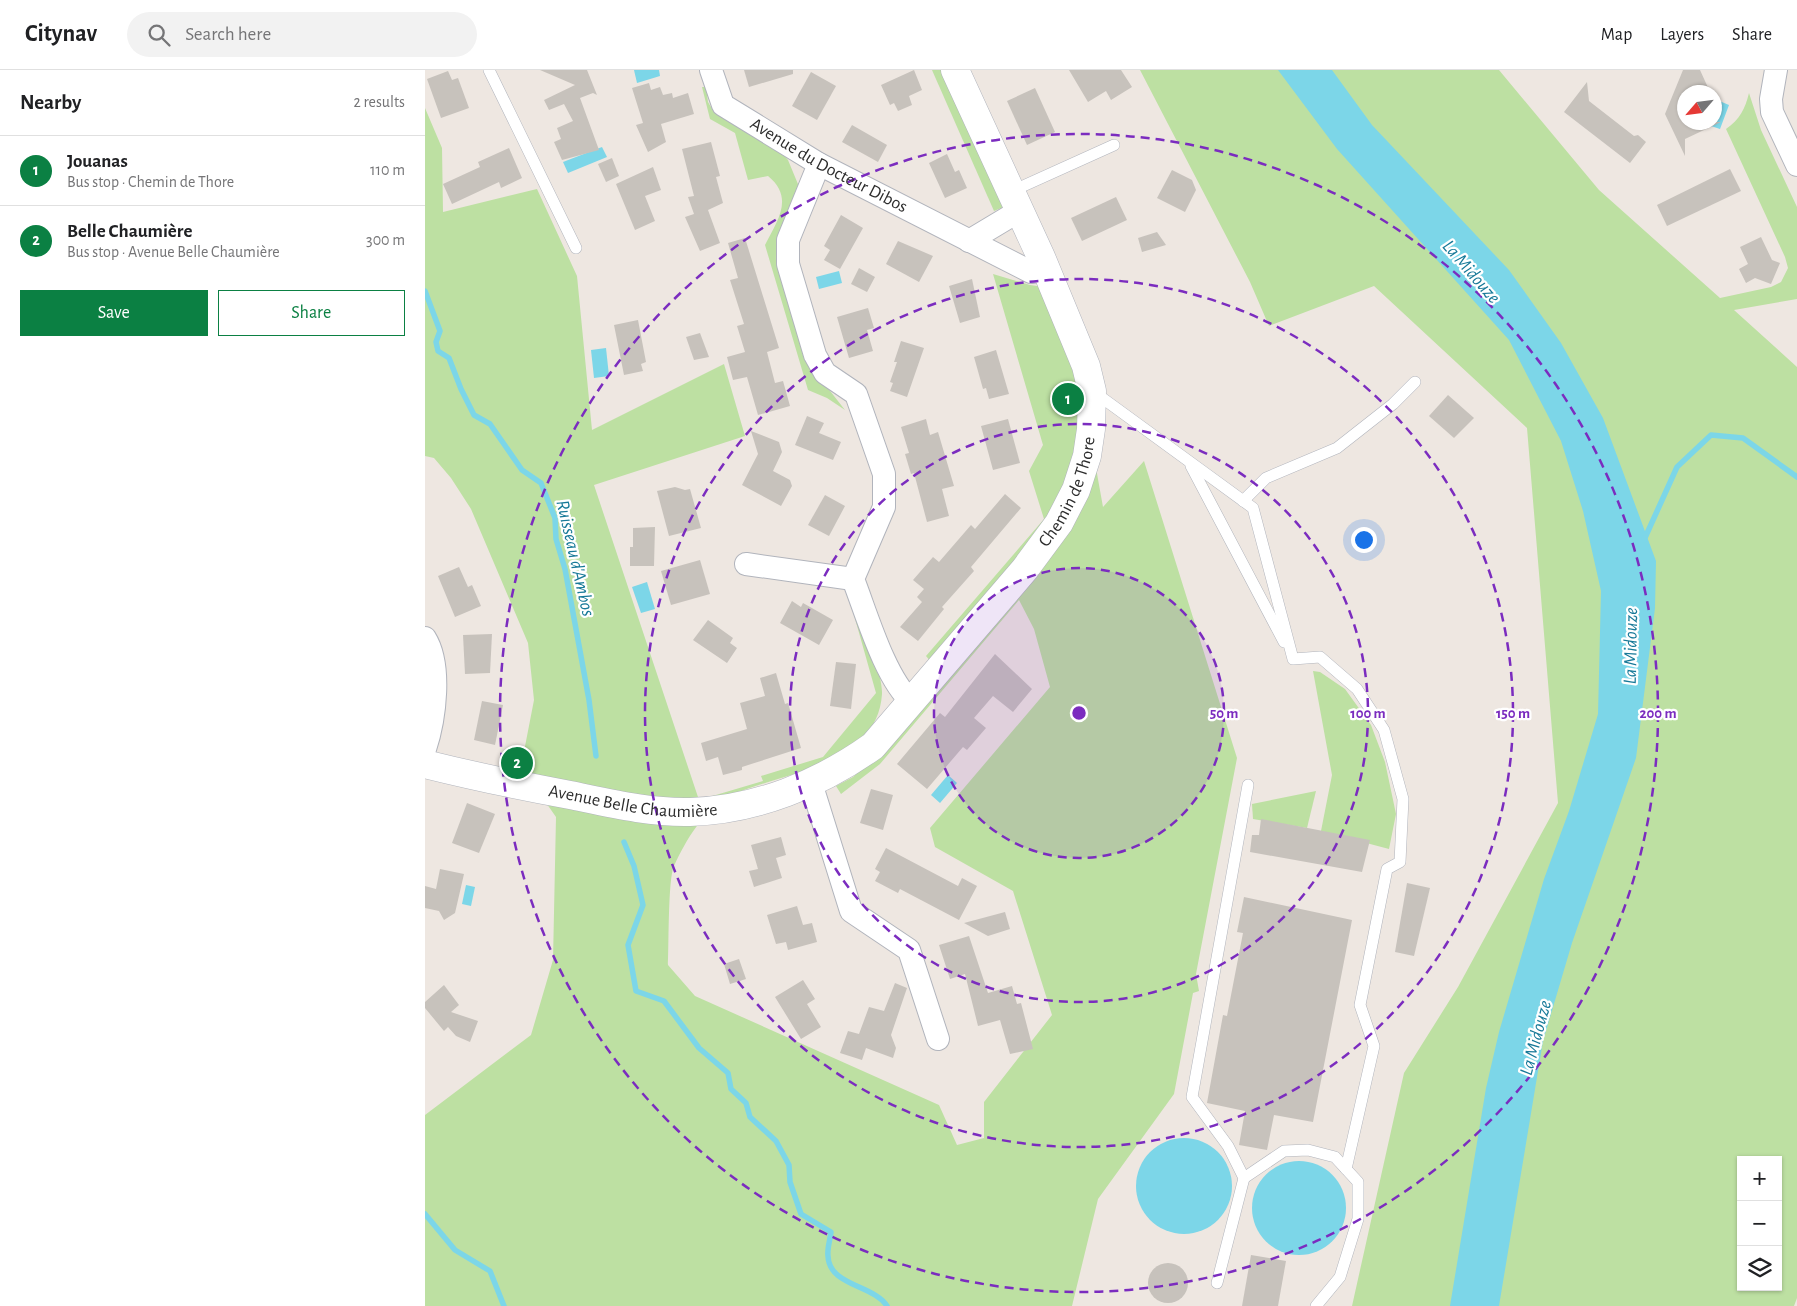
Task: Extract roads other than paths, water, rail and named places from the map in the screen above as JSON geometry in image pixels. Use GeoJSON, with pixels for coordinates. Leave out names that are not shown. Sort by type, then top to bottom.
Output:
{"type":"FeatureCollection","features":[{"type":"Feature","properties":{"kind":"street","name":"Avenue du Docteur Dibos"},"geometry":{"type":"LineString","coordinates":[[711,70],[723,105],[819,164],[1031,272],[1047,270]]}},
{"type":"Feature","properties":{"kind":"street","name":"Chemin de Thore"},"geometry":{"type":"LineString","coordinates":[[811,783],[846,765],[873,746],[1025,569],[1059,522],[1076,490],[1087,456],[1093,391],[1083,357],[1047,270],[1014,202],[955,70]]}},
{"type":"Feature","properties":{"kind":"street"},"geometry":{"type":"LineString","coordinates":[[1776,70],[1771,99],[1772,112],[1797,165]]}},
{"type":"Feature","properties":{"kind":"street"},"geometry":{"type":"LineString","coordinates":[[819,164],[788,240],[789,264],[815,355],[825,373],[856,394],[884,474],[884,506],[853,579],[901,693],[911,702]]}},
{"type":"Feature","properties":{"kind":"street"},"geometry":{"type":"LineString","coordinates":[[969,241],[1014,202]]}},
{"type":"Feature","properties":{"kind":"street"},"geometry":{"type":"LineString","coordinates":[[746,564],[853,579]]}},
{"type":"Feature","properties":{"kind":"street"},"geometry":{"type":"LineString","coordinates":[[425,638],[431,648],[436,667],[430,735],[425,749]]}},
{"type":"Feature","properties":{"kind":"street","name":"Avenue Belle Chaumière"},"geometry":{"type":"LineString","coordinates":[[425,764],[515,785],[620,805],[689,812],[730,808],[771,798],[811,783]]}},
{"type":"Feature","properties":{"kind":"street"},"geometry":{"type":"LineString","coordinates":[[811,783],[851,911],[909,950],[938,1039]]}},
{"type":"Feature","properties":{"kind":"lane"},"geometry":{"type":"LineString","coordinates":[[489,70],[576,248]]}},
{"type":"Feature","properties":{"kind":"lane"},"geometry":{"type":"LineString","coordinates":[[1014,202],[1114,145]]}},
{"type":"Feature","properties":{"kind":"lane"},"geometry":{"type":"LineString","coordinates":[[1243,501],[1266,478],[1337,448],[1393,404],[1415,382]]}},
{"type":"Feature","properties":{"kind":"lane"},"geometry":{"type":"LineString","coordinates":[[1093,391],[1253,508],[1293,659]]}},
{"type":"Feature","properties":{"kind":"lane"},"geometry":{"type":"LineString","coordinates":[[1189,463],[1293,659]]}},
{"type":"Feature","properties":{"kind":"lane"},"geometry":{"type":"LineString","coordinates":[[1293,659],[1320,656],[1357,689],[1384,730],[1403,799],[1400,862],[1387,869],[1360,1005],[1374,1046],[1346,1169]]}},
{"type":"Feature","properties":{"kind":"lane"},"geometry":{"type":"LineString","coordinates":[[1217,1283],[1244,1178],[1228,1146],[1192,1098],[1248,785]]}},
{"type":"Feature","properties":{"kind":"lane"},"geometry":{"type":"LineString","coordinates":[[1244,1178],[1284,1151],[1308,1150],[1335,1158],[1358,1182],[1358,1219],[1340,1277],[1316,1306]]}},
{"type":"Feature","properties":{"kind":"water"},"geometry":{"type":"Polygon","coordinates":[[[634,70],[659,70],[660,76],[637,83],[634,70]]]}},
{"type":"Feature","properties":{"kind":"water","name":"La Midouze"},"geometry":{"type":"Polygon","coordinates":[[[1278,70],[1332,70],[1372,125],[1509,270],[1561,343],[1603,418],[1656,561],[1655,608],[1636,758],[1572,943],[1543,1041],[1499,1306],[1450,1306],[1486,1088],[1499,1032],[1544,879],[1569,811],[1598,714],[1601,591],[1583,511],[1561,441],[1509,340],[1337,149],[1278,70]]]}},
{"type":"Feature","properties":{"kind":"water"},"geometry":{"type":"Polygon","coordinates":[[[1722,102],[1729,105],[1722,124],[1722,102]]]}},
{"type":"Feature","properties":{"kind":"water"},"geometry":{"type":"Polygon","coordinates":[[[602,147],[607,157],[568,173],[563,162],[602,147]]]}},
{"type":"Feature","properties":{"kind":"water"},"geometry":{"type":"Polygon","coordinates":[[[839,271],[842,283],[819,289],[816,277],[839,271]]]}},
{"type":"Feature","properties":{"kind":"water"},"geometry":{"type":"Polygon","coordinates":[[[606,348],[609,376],[594,378],[591,350],[606,348]]]}},
{"type":"Feature","properties":{"kind":"water"},"geometry":{"type":"Polygon","coordinates":[[[647,582],[655,609],[641,613],[632,587],[647,582]]]}},
{"type":"Feature","properties":{"kind":"water"},"geometry":{"type":"Polygon","coordinates":[[[948,775],[957,783],[940,803],[931,795],[948,775]]]}},
{"type":"Feature","properties":{"kind":"water"},"geometry":{"type":"Polygon","coordinates":[[[466,885],[475,887],[471,906],[462,904],[466,885]]]}},
{"type":"Feature","properties":{"kind":"water"},"geometry":{"type":"Polygon","coordinates":[[[1184,1138],[1202,1141],[1218,1152],[1229,1168],[1232,1186],[1229,1204],[1218,1220],[1202,1231],[1184,1234],[1166,1231],[1150,1220],[1139,1204],[1136,1186],[1139,1168],[1150,1152],[1166,1141],[1184,1138]]]}},
{"type":"Feature","properties":{"kind":"water"},"geometry":{"type":"Polygon","coordinates":[[[1299,1161],[1317,1164],[1332,1175],[1343,1190],[1346,1208],[1343,1226],[1332,1241],[1317,1252],[1299,1255],[1281,1252],[1266,1241],[1255,1226],[1252,1208],[1255,1190],[1266,1175],[1281,1164],[1299,1161]]]}},
{"type":"Feature","properties":{"kind":"waterway","name":"Ruisseau d'Ambos"},"geometry":{"type":"LineString","coordinates":[[425,291],[440,331],[436,342],[438,351],[449,358],[474,415],[490,424],[522,470],[541,483],[555,518],[556,539],[565,569],[589,700],[596,756]]}},
{"type":"Feature","properties":{"kind":"waterway"},"geometry":{"type":"LineString","coordinates":[[1644,540],[1677,467],[1711,435],[1743,438],[1797,477]]}},
{"type":"Feature","properties":{"kind":"waterway","name":"Ruisseau d'Ambos"},"geometry":{"type":"LineString","coordinates":[[624,842],[634,866],[643,905],[628,945],[636,991],[664,1001],[699,1048],[728,1073],[731,1089],[746,1103],[750,1117],[776,1141],[789,1165],[790,1182],[801,1214],[831,1232],[828,1247],[830,1266],[836,1274],[881,1299],[887,1306]]}},
{"type":"Feature","properties":{"kind":"waterway"},"geometry":{"type":"LineString","coordinates":[[425,1214],[455,1250],[490,1271],[504,1306]]}},
{"type":"Feature","properties":{"kind":"place","name":"Jouanas"},"geometry":{"type":"Point","coordinates":[1068,399]}},
{"type":"Feature","properties":{"kind":"place","name":"Belle Chaumière"},"geometry":{"type":"Point","coordinates":[517,763]}}]}
